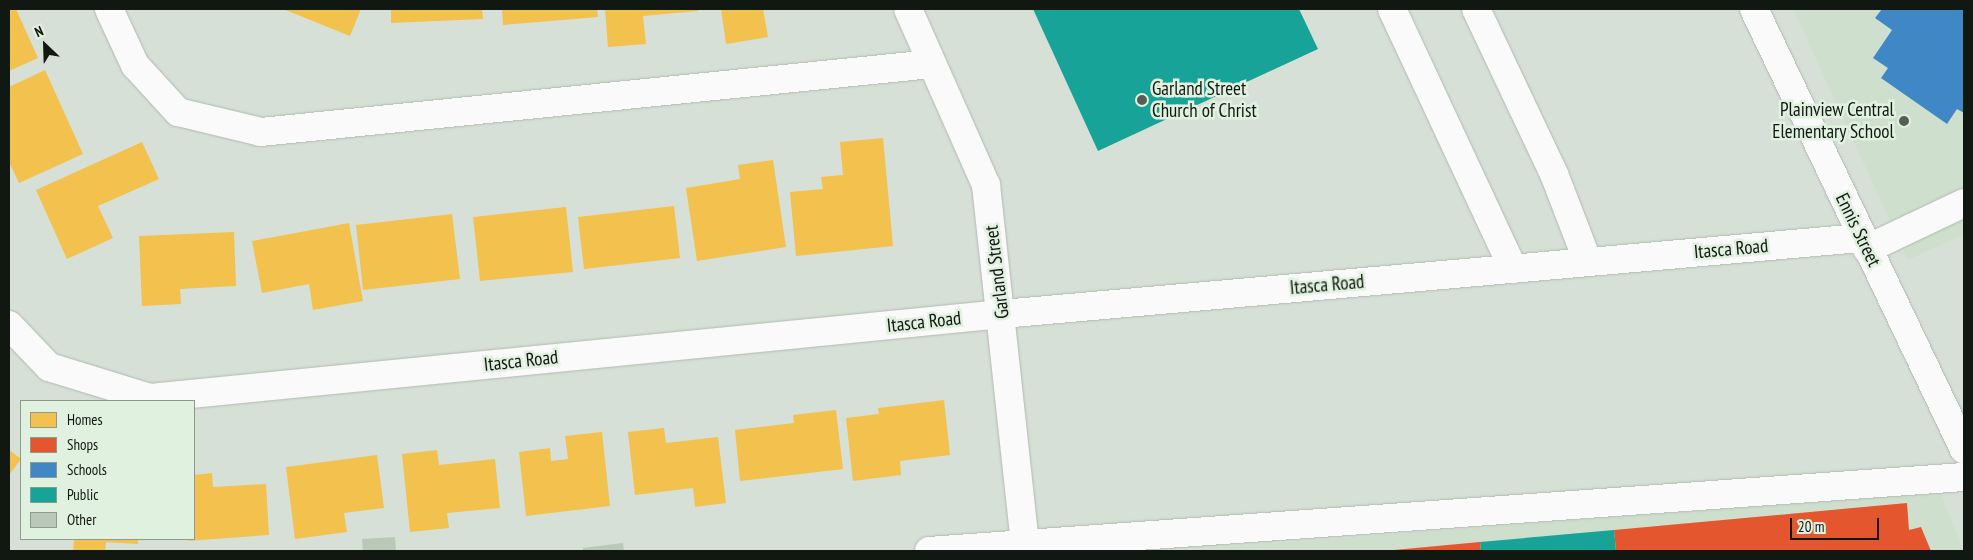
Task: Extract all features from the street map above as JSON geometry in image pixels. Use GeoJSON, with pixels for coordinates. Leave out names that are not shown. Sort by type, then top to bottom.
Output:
{"type":"FeatureCollection","features":[{"type":"Feature","properties":{"kind":"street"},"geometry":{"type":"LineString","coordinates":[[109,9],[135,65],[178,112],[261,132],[932,64]]}},
{"type":"Feature","properties":{"kind":"street","name":"Garland Street"},"geometry":{"type":"LineString","coordinates":[[908,9],[986,185],[1002,314],[1026,547]]}},
{"type":"Feature","properties":{"kind":"street"},"geometry":{"type":"LineString","coordinates":[[1392,9],[1513,268]]}},
{"type":"Feature","properties":{"kind":"street"},"geometry":{"type":"LineString","coordinates":[[1476,9],[1554,174],[1588,262]]}},
{"type":"Feature","properties":{"kind":"street","name":"Ennis Street"},"geometry":{"type":"LineString","coordinates":[[1754,9],[1964,450]]}},
{"type":"Feature","properties":{"kind":"street"},"geometry":{"type":"LineString","coordinates":[[1864,243],[1964,203]]}},
{"type":"Feature","properties":{"kind":"street","name":"Itasca Road"},"geometry":{"type":"LineString","coordinates":[[9,325],[49,367],[150,398],[1002,314],[1513,268],[1864,243]]}},
{"type":"Feature","properties":{"kind":"street"},"geometry":{"type":"LineString","coordinates":[[929,551],[1026,547],[1964,477]]}},
{"type":"Feature","properties":{"kind":"shaded area","name":"Plainview Central Elementary School"},"geometry":{"type":"Polygon","coordinates":[[[1793,9],[1964,9],[1964,234],[1908,260],[1793,9]]]}},
{"type":"Feature","properties":{"kind":"shaded area"},"geometry":{"type":"Polygon","coordinates":[[[1940,492],[1964,551],[1178,551],[1940,492]]]}},
{"type":"Feature","properties":{"kind":"building: Homes"},"geometry":{"type":"Polygon","coordinates":[[[9,9],[16,9],[38,58],[9,71],[9,9]]]}},
{"type":"Feature","properties":{"kind":"building: Homes"},"geometry":{"type":"Polygon","coordinates":[[[283,9],[361,9],[350,36],[283,9]]]}},
{"type":"Feature","properties":{"kind":"building: Homes"},"geometry":{"type":"Polygon","coordinates":[[[391,9],[482,9],[483,19],[391,23],[391,9]]]}},
{"type":"Feature","properties":{"kind":"building: Homes"},"geometry":{"type":"Polygon","coordinates":[[[502,9],[597,9],[598,17],[503,25],[502,9]]]}},
{"type":"Feature","properties":{"kind":"building: Homes"},"geometry":{"type":"Polygon","coordinates":[[[605,9],[698,9],[698,11],[643,16],[646,44],[608,47],[605,9]]]}},
{"type":"Feature","properties":{"kind":"building: Homes"},"geometry":{"type":"Polygon","coordinates":[[[721,9],[763,9],[768,37],[726,44],[721,9]]]}},
{"type":"Feature","properties":{"kind":"building: Homes"},"geometry":{"type":"Polygon","coordinates":[[[45,70],[83,154],[19,183],[9,162],[9,87],[45,70]]]}},
{"type":"Feature","properties":{"kind":"building: Homes"},"geometry":{"type":"Polygon","coordinates":[[[883,138],[893,246],[796,256],[790,192],[823,189],[821,177],[843,175],[840,142],[883,138]]]}},
{"type":"Feature","properties":{"kind":"building: Homes"},"geometry":{"type":"Polygon","coordinates":[[[142,142],[159,179],[98,206],[113,238],[67,259],[36,190],[142,142]]]}},
{"type":"Feature","properties":{"kind":"building: Homes"},"geometry":{"type":"Polygon","coordinates":[[[773,160],[786,247],[697,261],[686,188],[740,179],[738,165],[773,160]]]}},
{"type":"Feature","properties":{"kind":"building: Homes"},"geometry":{"type":"Polygon","coordinates":[[[674,206],[680,258],[584,269],[578,217],[674,206]]]}},
{"type":"Feature","properties":{"kind":"building: Homes"},"geometry":{"type":"Polygon","coordinates":[[[566,207],[573,272],[480,281],[473,217],[566,207]]]}},
{"type":"Feature","properties":{"kind":"building: Homes"},"geometry":{"type":"Polygon","coordinates":[[[452,214],[460,279],[363,290],[356,225],[452,214]]]}},
{"type":"Feature","properties":{"kind":"building: Homes"},"geometry":{"type":"Polygon","coordinates":[[[349,223],[363,301],[313,310],[309,284],[262,293],[252,241],[349,223]]]}},
{"type":"Feature","properties":{"kind":"building: Homes"},"geometry":{"type":"Polygon","coordinates":[[[234,232],[236,286],[180,289],[181,304],[142,306],[139,236],[234,232]]]}},
{"type":"Feature","properties":{"kind":"building: Homes"},"geometry":{"type":"Polygon","coordinates":[[[944,400],[950,455],[900,461],[901,475],[853,481],[846,418],[879,414],[878,408],[944,400]]]}},
{"type":"Feature","properties":{"kind":"building: Homes"},"geometry":{"type":"Polygon","coordinates":[[[836,410],[843,469],[740,481],[735,430],[794,423],[793,415],[836,410]]]}},
{"type":"Feature","properties":{"kind":"building: Homes"},"geometry":{"type":"Polygon","coordinates":[[[664,428],[666,443],[718,437],[726,503],[695,507],[693,488],[635,495],[628,432],[664,428]]]}},
{"type":"Feature","properties":{"kind":"building: Homes"},"geometry":{"type":"Polygon","coordinates":[[[602,432],[610,506],[526,516],[519,452],[550,448],[551,461],[568,459],[565,436],[602,432]]]}},
{"type":"Feature","properties":{"kind":"building: Homes"},"geometry":{"type":"Polygon","coordinates":[[[9,450],[20,458],[20,460],[9,475],[9,450]]]}},
{"type":"Feature","properties":{"kind":"building: Homes"},"geometry":{"type":"Polygon","coordinates":[[[437,450],[439,465],[495,459],[500,508],[447,513],[449,528],[410,532],[402,454],[437,450]]]}},
{"type":"Feature","properties":{"kind":"building: Homes"},"geometry":{"type":"Polygon","coordinates":[[[377,455],[384,508],[344,513],[347,532],[295,539],[286,467],[377,455]]]}},
{"type":"Feature","properties":{"kind":"building: Homes"},"geometry":{"type":"Polygon","coordinates":[[[212,473],[213,487],[266,484],[269,535],[186,541],[195,540],[195,475],[212,473]]]}},
{"type":"Feature","properties":{"kind":"building: Homes"},"geometry":{"type":"Polygon","coordinates":[[[74,540],[138,540],[138,544],[106,542],[105,551],[73,551],[74,540]]]}},
{"type":"Feature","properties":{"kind":"building: Shops"},"geometry":{"type":"Polygon","coordinates":[[[1907,503],[1909,530],[1921,527],[1931,551],[1616,551],[1614,530],[1907,503]]]}},
{"type":"Feature","properties":{"kind":"building: Shops"},"geometry":{"type":"Polygon","coordinates":[[[1480,542],[1481,551],[1394,551],[1394,550],[1480,542]]]}},
{"type":"Feature","properties":{"kind":"building: Schools"},"geometry":{"type":"Polygon","coordinates":[[[1882,9],[1964,9],[1964,113],[1957,109],[1947,124],[1881,78],[1888,68],[1873,58],[1892,30],[1875,18],[1882,9]]]}},
{"type":"Feature","properties":{"kind":"building: Public","name":"Garland Street Church of Christ"},"geometry":{"type":"Polygon","coordinates":[[[1033,9],[1299,9],[1318,49],[1098,151],[1033,9]]]}},
{"type":"Feature","properties":{"kind":"building: Public"},"geometry":{"type":"Polygon","coordinates":[[[1614,530],[1616,551],[1481,551],[1480,542],[1614,530]]]}},
{"type":"Feature","properties":{"kind":"building: Other"},"geometry":{"type":"Polygon","coordinates":[[[395,537],[396,551],[363,551],[362,539],[395,537]]]}},
{"type":"Feature","properties":{"kind":"building: Other"},"geometry":{"type":"Polygon","coordinates":[[[623,543],[624,551],[583,551],[583,548],[623,543]]]}},
{"type":"Feature","properties":{"kind":"place","name":"Garland Street Church of Christ"},"geometry":{"type":"Point","coordinates":[1142,100]}},
{"type":"Feature","properties":{"kind":"place","name":"Plainview Central Elementary School"},"geometry":{"type":"Point","coordinates":[1904,121]}}]}
